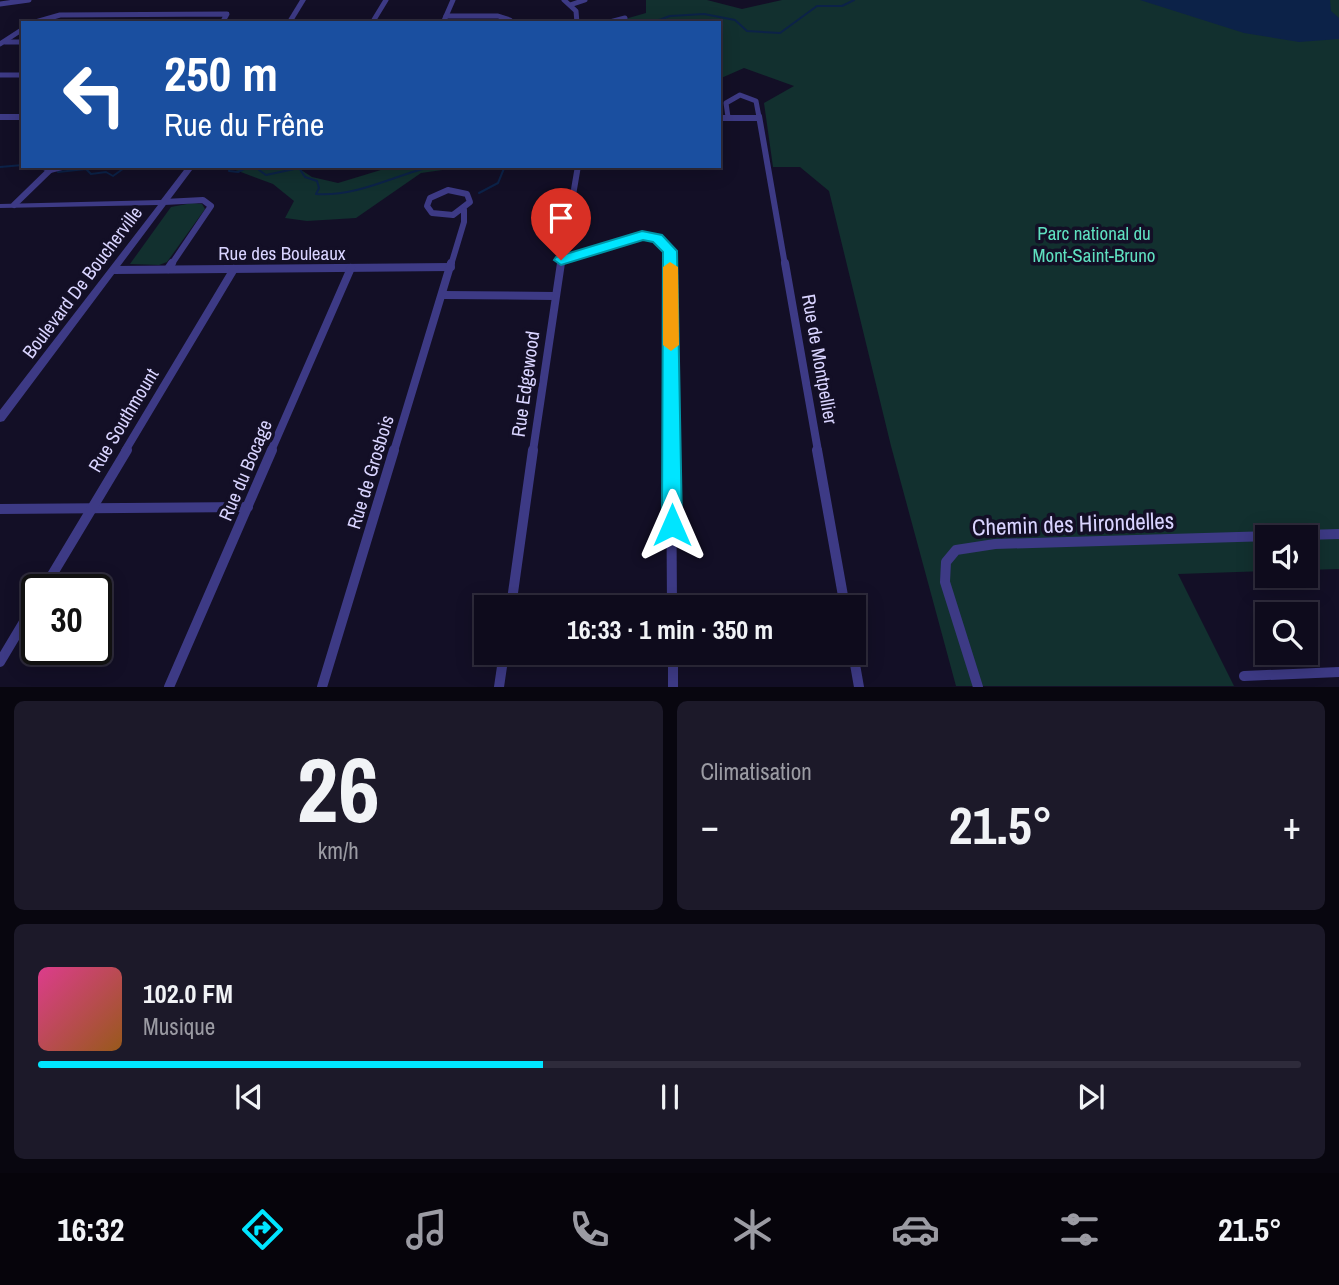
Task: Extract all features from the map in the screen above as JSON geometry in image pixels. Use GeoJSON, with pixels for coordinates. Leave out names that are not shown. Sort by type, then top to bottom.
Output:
{"type":"FeatureCollection","features":[{"type":"Feature","properties":{"kind":"street"},"geometry":{"type":"LineString","coordinates":[[0,4],[29,0]]}},
{"type":"Feature","properties":{"kind":"street"},"geometry":{"type":"LineString","coordinates":[[290,21],[303,0]]}},
{"type":"Feature","properties":{"kind":"street"},"geometry":{"type":"LineString","coordinates":[[373,21],[386,0]]}},
{"type":"Feature","properties":{"kind":"street"},"geometry":{"type":"LineString","coordinates":[[444,21],[453,0]]}},
{"type":"Feature","properties":{"kind":"street"},"geometry":{"type":"LineString","coordinates":[[564,0],[576,11],[577,21]]}},
{"type":"Feature","properties":{"kind":"street"},"geometry":{"type":"LineString","coordinates":[[570,5],[585,0]]}},
{"type":"Feature","properties":{"kind":"street"},"geometry":{"type":"LineString","coordinates":[[154,21],[161,14]]}},
{"type":"Feature","properties":{"kind":"street"},"geometry":{"type":"LineString","coordinates":[[39,21],[60,15],[227,14],[223,21]]}},
{"type":"Feature","properties":{"kind":"street"},"geometry":{"type":"LineString","coordinates":[[446,16],[498,16],[510,21]]}},
{"type":"Feature","properties":{"kind":"street"},"geometry":{"type":"LineString","coordinates":[[614,21],[625,18]]}},
{"type":"Feature","properties":{"kind":"street"},"geometry":{"type":"LineString","coordinates":[[1,42],[21,30]]}},
{"type":"Feature","properties":{"kind":"street"},"geometry":{"type":"LineString","coordinates":[[1,42],[21,42]]}},
{"type":"Feature","properties":{"kind":"street"},"geometry":{"type":"LineString","coordinates":[[0,75],[21,75]]}},
{"type":"Feature","properties":{"kind":"street"},"geometry":{"type":"LineString","coordinates":[[721,118],[757,118],[756,101],[743,94],[727,99],[728,117]]}},
{"type":"Feature","properties":{"kind":"street"},"geometry":{"type":"LineString","coordinates":[[0,117],[21,117]]}},
{"type":"Feature","properties":{"kind":"street","name":"Rue de Montpellier"},"geometry":{"type":"LineString","coordinates":[[757,118],[843,595]]}},
{"type":"Feature","properties":{"kind":"street"},"geometry":{"type":"LineString","coordinates":[[46,168],[50,170]]}},
{"type":"Feature","properties":{"kind":"street"},"geometry":{"type":"LineString","coordinates":[[14,205],[50,170],[58,168]]}},
{"type":"Feature","properties":{"kind":"street","name":"Boulevard De Boucherville"},"geometry":{"type":"LineString","coordinates":[[0,418],[189,168]]}},
{"type":"Feature","properties":{"kind":"street","name":"Rue Edgewood"},"geometry":{"type":"LineString","coordinates":[[513,595],[555,296],[578,168]]}},
{"type":"Feature","properties":{"kind":"street"},"geometry":{"type":"LineString","coordinates":[[455,190],[470,198],[464,210],[443,216],[432,213],[427,206],[435,195],[455,190]]}},
{"type":"Feature","properties":{"kind":"street"},"geometry":{"type":"LineString","coordinates":[[0,206],[202,200],[211,206],[168,269]]}},
{"type":"Feature","properties":{"kind":"street","name":"Rue de Grosbois"},"geometry":{"type":"LineString","coordinates":[[322,687],[443,295],[464,222],[464,210]]}},
{"type":"Feature","properties":{"kind":"street"},"geometry":{"type":"LineString","coordinates":[[561,260],[642,236],[657,238],[670,251],[672,595]]}},
{"type":"Feature","properties":{"kind":"street","name":"Rue des Bouleaux"},"geometry":{"type":"LineString","coordinates":[[114,270],[451,267]]}},
{"type":"Feature","properties":{"kind":"street","name":"Rue du Bocage"},"geometry":{"type":"LineString","coordinates":[[169,687],[351,268]]}},
{"type":"Feature","properties":{"kind":"street","name":"Rue Southmount"},"geometry":{"type":"LineString","coordinates":[[52,574],[234,269]]}},
{"type":"Feature","properties":{"kind":"street"},"geometry":{"type":"LineString","coordinates":[[443,295],[555,296]]}},
{"type":"Feature","properties":{"kind":"street"},"geometry":{"type":"LineString","coordinates":[[0,509],[248,507]]}},
{"type":"Feature","properties":{"kind":"street","name":"Chemin des Hirondelles"},"geometry":{"type":"LineString","coordinates":[[978,687],[945,582],[946,562],[956,550],[986,545],[1339,534]]}},
{"type":"Feature","properties":{"kind":"street"},"geometry":{"type":"LineString","coordinates":[[0,662],[21,627]]}},
{"type":"Feature","properties":{"kind":"street"},"geometry":{"type":"LineString","coordinates":[[499,687],[502,665]]}},
{"type":"Feature","properties":{"kind":"street"},"geometry":{"type":"LineString","coordinates":[[673,665],[673,687]]}},
{"type":"Feature","properties":{"kind":"street"},"geometry":{"type":"LineString","coordinates":[[855,665],[859,687]]}},
{"type":"Feature","properties":{"kind":"street"},"geometry":{"type":"LineString","coordinates":[[1244,676],[1339,672]]}},
{"type":"Feature","properties":{"kind":"green space","name":"Parc national du Mont-Saint-Bruno"},"geometry":{"type":"Polygon","coordinates":[[[646,0],[707,0],[742,9],[782,0],[1339,0],[1339,569],[1318,570],[1318,525],[1255,525],[1255,571],[1178,574],[1234,686],[956,686],[891,446],[829,191],[800,167],[773,167],[764,103],[794,86],[744,68],[721,78],[721,21],[618,21],[646,13],[646,0]]]}},
{"type":"Feature","properties":{"kind":"green space"},"geometry":{"type":"Polygon","coordinates":[[[230,168],[298,168],[312,177],[338,183],[387,168],[457,168],[421,173],[356,218],[307,221],[285,218],[294,201],[273,184],[230,168]]]}},
{"type":"Feature","properties":{"kind":"green space"},"geometry":{"type":"Polygon","coordinates":[[[202,204],[205,209],[167,262],[159,265],[130,264],[171,207],[202,204]]]}},
{"type":"Feature","properties":{"kind":"water"},"geometry":{"type":"Polygon","coordinates":[[[1140,0],[1330,0],[1331,11],[1339,18],[1339,39],[1299,42],[1244,33],[1140,0]]]}},
{"type":"Feature","properties":{"kind":"waterway"},"geometry":{"type":"LineString","coordinates":[[656,21],[670,16],[704,14],[735,20],[747,31],[780,33],[817,6],[842,6],[854,0]]}},
{"type":"Feature","properties":{"kind":"waterway"},"geometry":{"type":"LineString","coordinates":[[0,167],[21,165]]}},
{"type":"Feature","properties":{"kind":"waterway"},"geometry":{"type":"LineString","coordinates":[[58,172],[86,169],[91,174],[106,172],[113,176],[124,168]]}},
{"type":"Feature","properties":{"kind":"waterway"},"geometry":{"type":"LineString","coordinates":[[230,168],[229,171],[238,172],[246,168]]}},
{"type":"Feature","properties":{"kind":"waterway"},"geometry":{"type":"LineString","coordinates":[[260,168],[266,175],[299,168]]}},
{"type":"Feature","properties":{"kind":"waterway"},"geometry":{"type":"LineString","coordinates":[[299,168],[305,177],[317,181],[319,188],[316,194],[361,189],[426,168]]}},
{"type":"Feature","properties":{"kind":"waterway"},"geometry":{"type":"LineString","coordinates":[[479,193],[498,183],[504,168]]}},
{"type":"Feature","properties":{"kind":"slow traffic"},"geometry":{"type":"LineString","coordinates":[[670,267],[671,345]]}},
{"type":"Feature","properties":{"kind":"route"},"geometry":{"type":"LineString","coordinates":[[561,260],[642,236],[657,238],[670,251],[672,525]]}}]}
